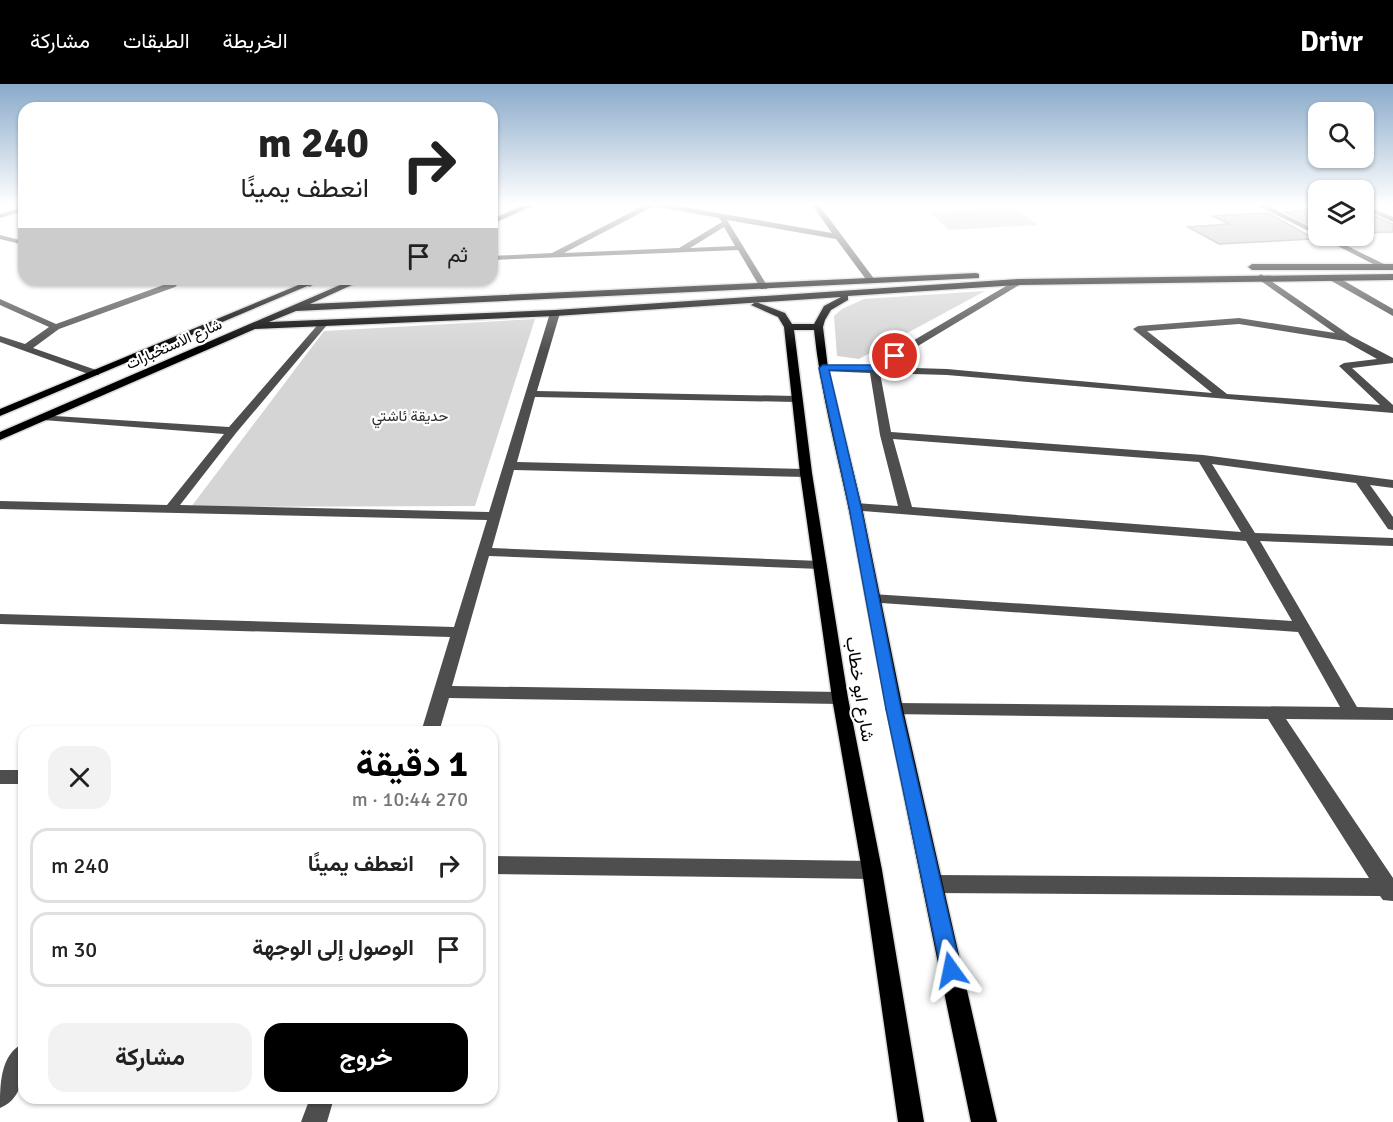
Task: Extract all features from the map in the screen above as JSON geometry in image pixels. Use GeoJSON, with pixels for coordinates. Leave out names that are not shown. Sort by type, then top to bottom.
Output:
{"type":"FeatureCollection","features":[{"type":"Feature","properties":{"kind":"main road"},"geometry":{"type":"LineString","coordinates":[[1242,267],[1390,267]]}},
{"type":"Feature","properties":{"kind":"main road"},"geometry":{"type":"LineString","coordinates":[[294,308],[764,287],[871,280],[1201,268]]}},
{"type":"Feature","properties":{"kind":"main road"},"geometry":{"type":"LineString","coordinates":[[251,326],[555,313],[854,295],[1018,282],[1393,277]]}},
{"type":"Feature","properties":{"kind":"main road","name":"شارع الاستخبارات"},"geometry":{"type":"LineString","coordinates":[[1,412],[308,285]]}},
{"type":"Feature","properties":{"kind":"main road","name":"شارع الاستخبارات"},"geometry":{"type":"LineString","coordinates":[[0,436],[347,285]]}},
{"type":"Feature","properties":{"kind":"main road"},"geometry":{"type":"LineString","coordinates":[[732,302],[755,305],[777,312],[786,319],[789,327],[818,327],[822,314],[827,308],[839,300],[854,295]]}},
{"type":"Feature","properties":{"kind":"main road","name":"شارع ابو خطاب"},"geometry":{"type":"LineString","coordinates":[[789,327],[806,473],[840,698],[872,870],[910,1122]]}},
{"type":"Feature","properties":{"kind":"main road","name":"شارع ابو خطاب"},"geometry":{"type":"LineString","coordinates":[[818,327],[823,368],[855,507],[894,709],[984,1122]]}},
{"type":"Feature","properties":{"kind":"street"},"geometry":{"type":"LineString","coordinates":[[549,257],[556,253]]}},
{"type":"Feature","properties":{"kind":"street"},"geometry":{"type":"LineString","coordinates":[[498,258],[616,253]]}},
{"type":"Feature","properties":{"kind":"street"},"geometry":{"type":"LineString","coordinates":[[743,253],[764,287]]}},
{"type":"Feature","properties":{"kind":"street"},"geometry":{"type":"LineString","coordinates":[[851,253],[871,280]]}},
{"type":"Feature","properties":{"kind":"street"},"geometry":{"type":"LineString","coordinates":[[1360,253],[1390,267]]}},
{"type":"Feature","properties":{"kind":"street"},"geometry":{"type":"LineString","coordinates":[[1261,277],[1348,338],[1391,360]]}},
{"type":"Feature","properties":{"kind":"street"},"geometry":{"type":"LineString","coordinates":[[1331,277],[1393,313]]}},
{"type":"Feature","properties":{"kind":"street"},"geometry":{"type":"LineString","coordinates":[[874,368],[1018,282]]}},
{"type":"Feature","properties":{"kind":"street"},"geometry":{"type":"LineString","coordinates":[[26,348],[56,327],[172,285]]}},
{"type":"Feature","properties":{"kind":"street"},"geometry":{"type":"LineString","coordinates":[[0,302],[56,327]]}},
{"type":"Feature","properties":{"kind":"street"},"geometry":{"type":"LineString","coordinates":[[432,726],[555,313]]}},
{"type":"Feature","properties":{"kind":"street"},"geometry":{"type":"LineString","coordinates":[[1224,397],[1138,329],[1239,321],[1348,338]]}},
{"type":"Feature","properties":{"kind":"street"},"geometry":{"type":"LineString","coordinates":[[170,509],[232,431],[324,324]]}},
{"type":"Feature","properties":{"kind":"street"},"geometry":{"type":"LineString","coordinates":[[0,339],[95,373]]}},
{"type":"Feature","properties":{"kind":"street"},"geometry":{"type":"LineString","coordinates":[[1391,360],[1344,366],[1391,410]]}},
{"type":"Feature","properties":{"kind":"street"},"geometry":{"type":"LineString","coordinates":[[823,368],[947,372],[1391,410]]}},
{"type":"Feature","properties":{"kind":"street"},"geometry":{"type":"LineString","coordinates":[[874,368],[886,435],[906,511]]}},
{"type":"Feature","properties":{"kind":"street"},"geometry":{"type":"LineString","coordinates":[[531,394],[796,399]]}},
{"type":"Feature","properties":{"kind":"street"},"geometry":{"type":"LineString","coordinates":[[43,417],[232,431]]}},
{"type":"Feature","properties":{"kind":"street"},"geometry":{"type":"LineString","coordinates":[[886,435],[1203,459],[1393,484]]}},
{"type":"Feature","properties":{"kind":"street"},"geometry":{"type":"LineString","coordinates":[[1203,459],[1251,537],[1300,627],[1352,713]]}},
{"type":"Feature","properties":{"kind":"street"},"geometry":{"type":"LineString","coordinates":[[509,466],[806,473]]}},
{"type":"Feature","properties":{"kind":"street"},"geometry":{"type":"LineString","coordinates":[[1359,478],[1393,526]]}},
{"type":"Feature","properties":{"kind":"street"},"geometry":{"type":"LineString","coordinates":[[1,507],[495,516]]}},
{"type":"Feature","properties":{"kind":"street"},"geometry":{"type":"LineString","coordinates":[[855,507],[1251,537],[1393,542]]}},
{"type":"Feature","properties":{"kind":"street"},"geometry":{"type":"LineString","coordinates":[[484,552],[820,565]]}},
{"type":"Feature","properties":{"kind":"street"},"geometry":{"type":"LineString","coordinates":[[872,598],[1300,627]]}},
{"type":"Feature","properties":{"kind":"street"},"geometry":{"type":"LineString","coordinates":[[0,619],[460,632]]}},
{"type":"Feature","properties":{"kind":"street"},"geometry":{"type":"LineString","coordinates":[[442,692],[840,698]]}},
{"type":"Feature","properties":{"kind":"street"},"geometry":{"type":"LineString","coordinates":[[894,709],[1393,714]]}},
{"type":"Feature","properties":{"kind":"street"},"geometry":{"type":"LineString","coordinates":[[1272,712],[1391,890]]}},
{"type":"Feature","properties":{"kind":"street"},"geometry":{"type":"LineString","coordinates":[[0,777],[18,777]]}},
{"type":"Feature","properties":{"kind":"street"},"geometry":{"type":"LineString","coordinates":[[498,865],[872,870]]}},
{"type":"Feature","properties":{"kind":"street"},"geometry":{"type":"LineString","coordinates":[[932,884],[1391,890]]}},
{"type":"Feature","properties":{"kind":"street"},"geometry":{"type":"LineString","coordinates":[[0,1096],[18,1065]]}},
{"type":"Feature","properties":{"kind":"street"},"geometry":{"type":"LineString","coordinates":[[315,1122],[320,1104]]}},
{"type":"Feature","properties":{"kind":"green space"},"geometry":{"type":"Polygon","coordinates":[[[985,291],[859,359],[837,356],[834,316],[842,309],[864,299],[985,291]]]}},
{"type":"Feature","properties":{"kind":"green space","name":"حديقة ئاشتي"},"geometry":{"type":"Polygon","coordinates":[[[535,319],[475,506],[191,507],[324,331],[535,319]]]}},
{"type":"Feature","properties":{"kind":"route"},"geometry":{"type":"LineString","coordinates":[[895,356],[874,368],[823,368],[855,507],[894,709],[951,970]]}}]}
